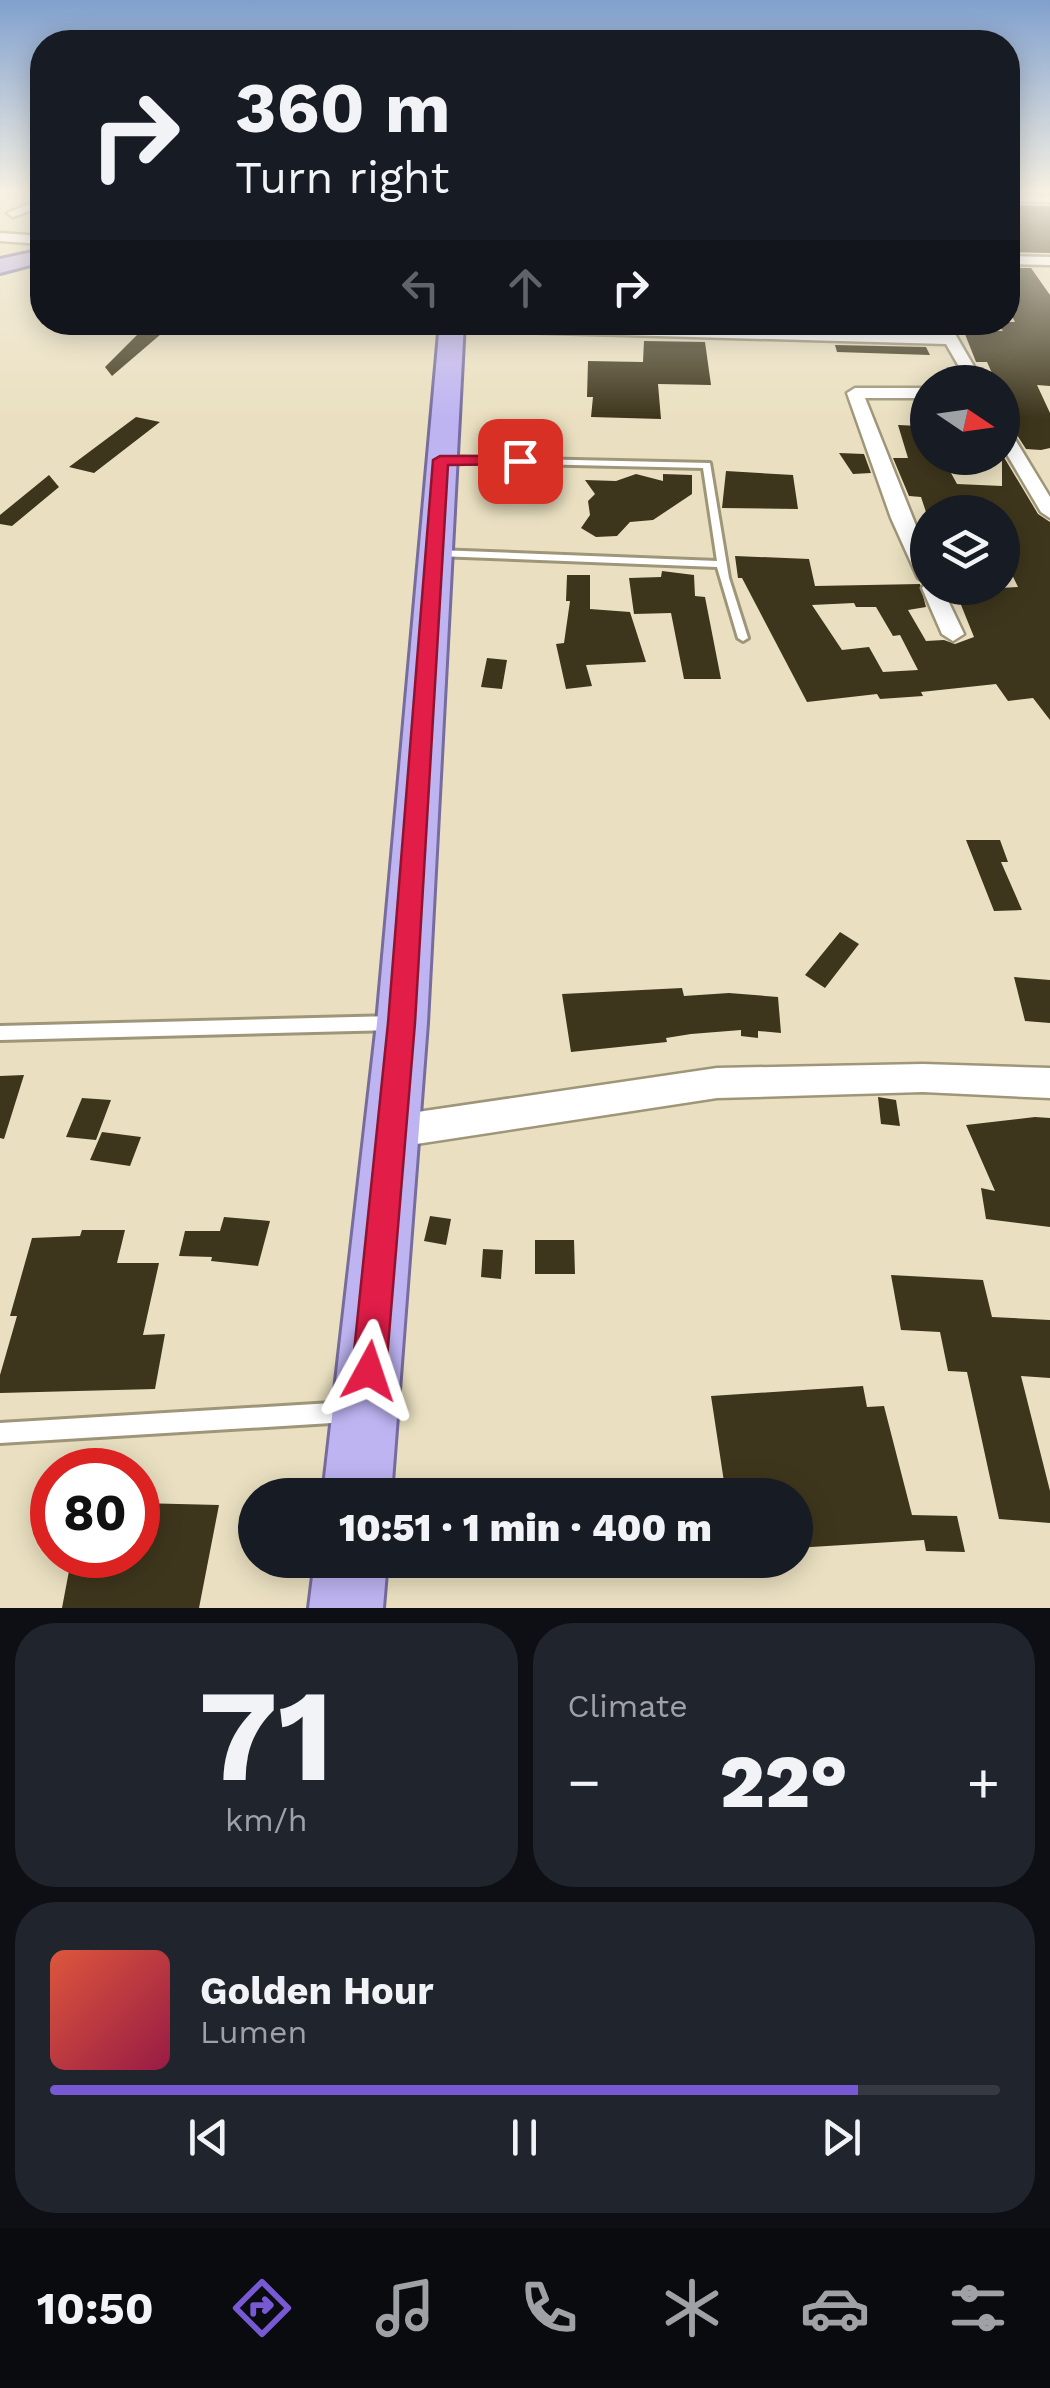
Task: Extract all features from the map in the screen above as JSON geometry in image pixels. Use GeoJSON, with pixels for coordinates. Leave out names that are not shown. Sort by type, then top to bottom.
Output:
{"type":"FeatureCollection","features":[{"type":"Feature","properties":{"kind":"highway"},"geometry":{"type":"LineString","coordinates":[[359,1478],[402,1023],[450,335]]}},
{"type":"Feature","properties":{"kind":"highway"},"geometry":{"type":"LineString","coordinates":[[346,1608],[348,1578]]}},
{"type":"Feature","properties":{"kind":"street"},"geometry":{"type":"LineString","coordinates":[[882,335],[951,340]]}},
{"type":"Feature","properties":{"kind":"street"},"geometry":{"type":"LineString","coordinates":[[948,335],[965,365]]}},
{"type":"Feature","properties":{"kind":"street"},"geometry":{"type":"LineString","coordinates":[[910,394],[855,393],[910,539]]}},
{"type":"Feature","properties":{"kind":"street"},"geometry":{"type":"LineString","coordinates":[[1020,460],[1049,508]]}},
{"type":"Feature","properties":{"kind":"street"},"geometry":{"type":"LineString","coordinates":[[940,605],[953,634]]}},
{"type":"Feature","properties":{"kind":"street"},"geometry":{"type":"LineString","coordinates":[[390,1132],[717,1083],[922,1078],[1050,1084]]}},
{"type":"Feature","properties":{"kind":"lane"},"geometry":{"type":"LineString","coordinates":[[440,460],[707,465],[723,564],[742,638]]}},
{"type":"Feature","properties":{"kind":"lane"},"geometry":{"type":"LineString","coordinates":[[434,554],[723,564]]}},
{"type":"Feature","properties":{"kind":"lane"},"geometry":{"type":"LineString","coordinates":[[0,1033],[402,1023]]}},
{"type":"Feature","properties":{"kind":"lane"},"geometry":{"type":"LineString","coordinates":[[0,1432],[365,1410]]}},
{"type":"Feature","properties":{"kind":"building"},"geometry":{"type":"Polygon","coordinates":[[[1020,268],[1031,268],[1050,295],[1050,386],[1037,385],[1050,413],[1050,448],[1026,449],[1020,440],[1020,365],[976,362],[965,335],[1020,335],[1020,268]]]}},
{"type":"Feature","properties":{"kind":"building"},"geometry":{"type":"Polygon","coordinates":[[[137,335],[160,335],[112,376],[105,367],[137,335]]]}},
{"type":"Feature","properties":{"kind":"building"},"geometry":{"type":"Polygon","coordinates":[[[644,341],[705,342],[711,385],[658,384],[661,419],[591,417],[593,397],[587,397],[588,361],[643,362],[644,341]]]}},
{"type":"Feature","properties":{"kind":"building"},"geometry":{"type":"Polygon","coordinates":[[[835,345],[926,347],[930,355],[837,352],[835,345]]]}},
{"type":"Feature","properties":{"kind":"building"},"geometry":{"type":"Polygon","coordinates":[[[136,417],[160,422],[94,473],[69,467],[136,417]]]}},
{"type":"Feature","properties":{"kind":"building"},"geometry":{"type":"Polygon","coordinates":[[[898,425],[910,426],[910,475],[952,475],[957,484],[1002,486],[1002,475],[1015,475],[1038,514],[1050,522],[1050,720],[1033,698],[1008,701],[996,684],[921,692],[923,696],[880,699],[877,694],[807,702],[742,578],[738,578],[735,556],[809,559],[815,586],[910,584],[910,605],[925,605],[908,610],[926,641],[955,644],[974,637],[961,605],[1020,605],[1020,495],[909,496],[893,458],[908,458],[898,425]],[[854,603],[812,605],[842,650],[869,647],[883,672],[918,670],[900,635],[893,636],[876,607],[856,607],[854,603]]]}},
{"type":"Feature","properties":{"kind":"building"},"geometry":{"type":"Polygon","coordinates":[[[839,453],[864,454],[871,473],[853,474],[839,453]]]}},
{"type":"Feature","properties":{"kind":"building"},"geometry":{"type":"Polygon","coordinates":[[[726,471],[793,475],[798,509],[722,508],[726,471]]]}},
{"type":"Feature","properties":{"kind":"building"},"geometry":{"type":"Polygon","coordinates":[[[636,474],[663,481],[663,474],[692,475],[692,494],[653,520],[630,522],[617,536],[596,537],[581,528],[590,515],[588,501],[595,494],[585,480],[616,481],[636,474]]]}},
{"type":"Feature","properties":{"kind":"building"},"geometry":{"type":"Polygon","coordinates":[[[49,475],[59,487],[12,526],[0,524],[0,515],[49,475]]]}},
{"type":"Feature","properties":{"kind":"building"},"geometry":{"type":"Polygon","coordinates":[[[662,571],[694,575],[695,596],[705,597],[721,679],[684,679],[671,613],[634,614],[629,578],[661,577],[662,571]]]}},
{"type":"Feature","properties":{"kind":"building"},"geometry":{"type":"Polygon","coordinates":[[[567,575],[590,575],[590,609],[630,612],[646,662],[586,665],[592,686],[566,689],[556,644],[564,643],[570,601],[566,601],[567,575]]]}},
{"type":"Feature","properties":{"kind":"building"},"geometry":{"type":"Polygon","coordinates":[[[487,658],[507,660],[502,689],[481,687],[487,658]]]}},
{"type":"Feature","properties":{"kind":"building"},"geometry":{"type":"Polygon","coordinates":[[[966,840],[1000,840],[1008,862],[1001,862],[1022,910],[994,911],[966,840]]]}},
{"type":"Feature","properties":{"kind":"building"},"geometry":{"type":"Polygon","coordinates":[[[840,932],[859,944],[825,988],[805,975],[840,932]]]}},
{"type":"Feature","properties":{"kind":"building"},"geometry":{"type":"Polygon","coordinates":[[[1014,977],[1050,980],[1050,1023],[1025,1021],[1014,977]]]}},
{"type":"Feature","properties":{"kind":"building"},"geometry":{"type":"Polygon","coordinates":[[[682,988],[684,996],[729,993],[778,997],[781,1033],[758,1031],[758,1038],[741,1036],[741,1030],[691,1034],[666,1038],[667,1042],[571,1052],[562,994],[682,988]]]}},
{"type":"Feature","properties":{"kind":"building"},"geometry":{"type":"Polygon","coordinates":[[[24,1075],[4,1139],[0,1138],[0,1076],[24,1075]]]}},
{"type":"Feature","properties":{"kind":"building"},"geometry":{"type":"Polygon","coordinates":[[[878,1097],[896,1100],[900,1126],[881,1124],[878,1097]]]}},
{"type":"Feature","properties":{"kind":"building"},"geometry":{"type":"Polygon","coordinates":[[[82,1098],[111,1100],[96,1140],[66,1137],[82,1098]]]}},
{"type":"Feature","properties":{"kind":"building"},"geometry":{"type":"Polygon","coordinates":[[[1050,1118],[1050,1227],[986,1219],[981,1188],[995,1191],[966,1125],[1050,1118]]]}},
{"type":"Feature","properties":{"kind":"building"},"geometry":{"type":"Polygon","coordinates":[[[102,1132],[141,1137],[130,1166],[90,1160],[102,1132]]]}},
{"type":"Feature","properties":{"kind":"building"},"geometry":{"type":"Polygon","coordinates":[[[430,1216],[451,1219],[446,1245],[424,1241],[430,1216]]]}},
{"type":"Feature","properties":{"kind":"building"},"geometry":{"type":"Polygon","coordinates":[[[224,1217],[270,1221],[258,1266],[211,1261],[212,1257],[179,1256],[185,1231],[220,1231],[224,1217]]]}},
{"type":"Feature","properties":{"kind":"building"},"geometry":{"type":"Polygon","coordinates":[[[82,1230],[125,1230],[117,1263],[159,1263],[143,1335],[165,1334],[155,1389],[0,1393],[0,1375],[17,1316],[10,1316],[32,1238],[80,1236],[82,1230]]]}},
{"type":"Feature","properties":{"kind":"building"},"geometry":{"type":"Polygon","coordinates":[[[535,1240],[574,1240],[575,1274],[535,1274],[535,1240]]]}},
{"type":"Feature","properties":{"kind":"building"},"geometry":{"type":"Polygon","coordinates":[[[483,1249],[503,1250],[501,1279],[481,1277],[483,1249]]]}},
{"type":"Feature","properties":{"kind":"building"},"geometry":{"type":"Polygon","coordinates":[[[891,1275],[983,1280],[992,1317],[1050,1320],[1050,1378],[1021,1376],[1050,1491],[1050,1523],[999,1519],[967,1372],[948,1371],[940,1332],[901,1330],[891,1275]]]}},
{"type":"Feature","properties":{"kind":"building"},"geometry":{"type":"Polygon","coordinates":[[[863,1386],[867,1407],[884,1406],[912,1515],[957,1516],[965,1552],[926,1551],[924,1540],[813,1547],[813,1478],[723,1478],[711,1396],[863,1386]]]}},
{"type":"Feature","properties":{"kind":"building"},"geometry":{"type":"Polygon","coordinates":[[[160,1504],[219,1505],[199,1608],[62,1608],[68,1578],[160,1578],[160,1504]]]}},
{"type":"Feature","properties":{"kind":"route"},"geometry":{"type":"LineString","coordinates":[[369,1371],[402,1023],[440,460],[520,461]]}}]}
